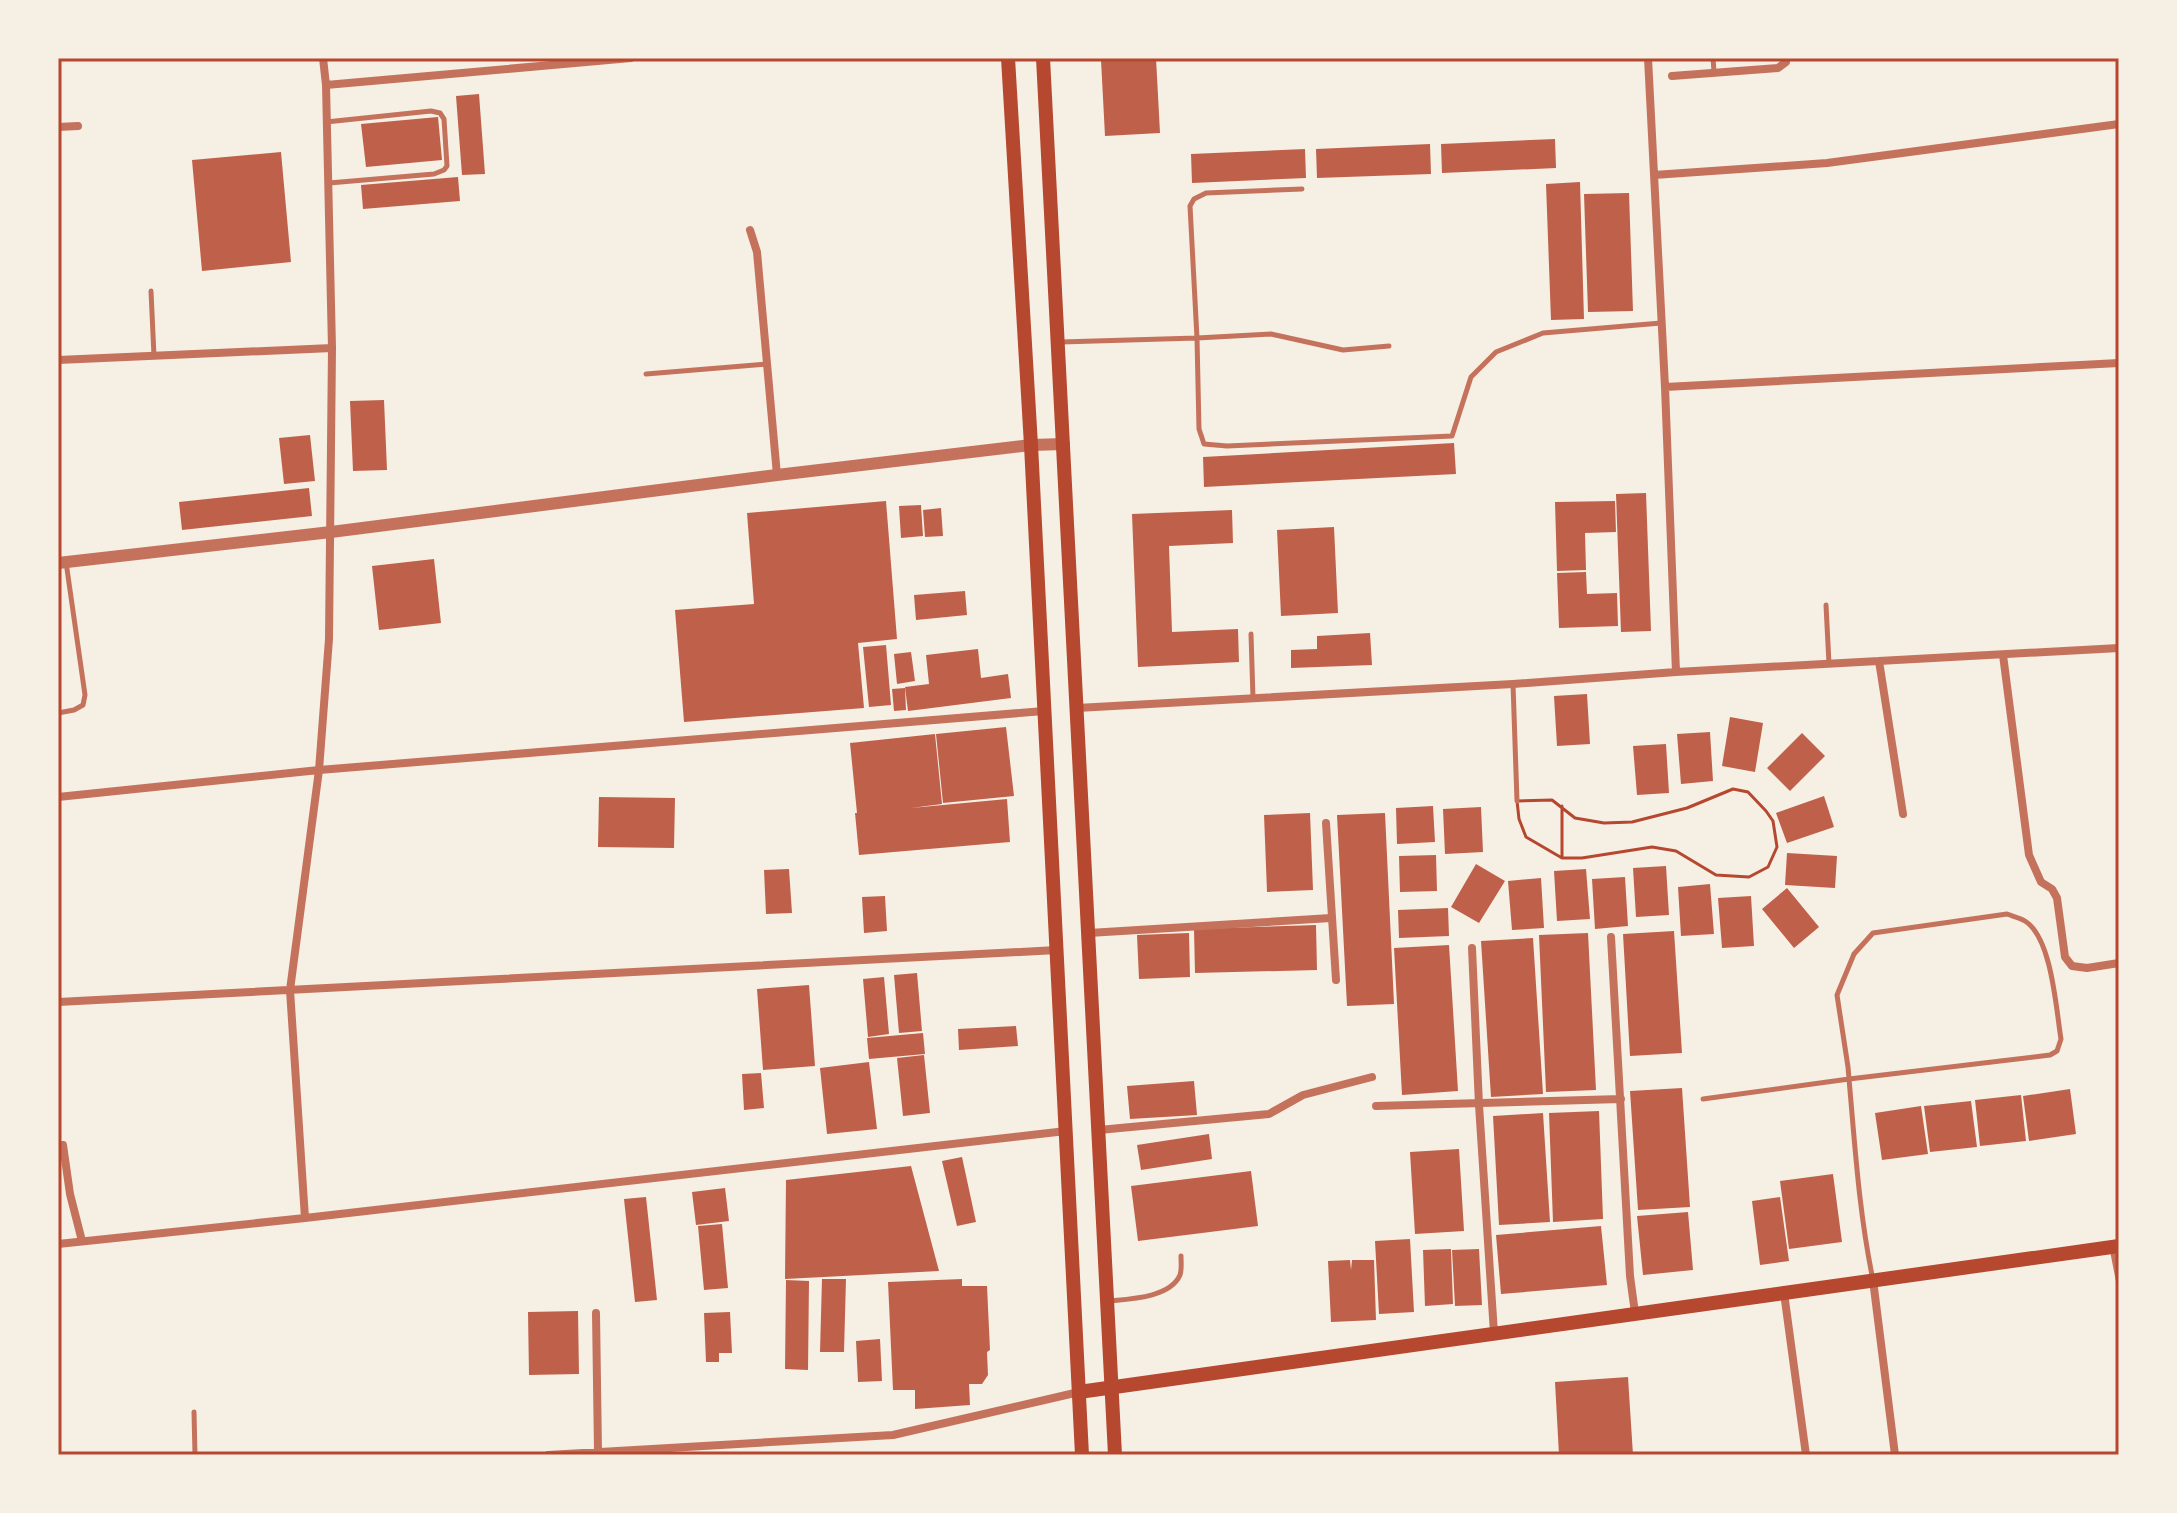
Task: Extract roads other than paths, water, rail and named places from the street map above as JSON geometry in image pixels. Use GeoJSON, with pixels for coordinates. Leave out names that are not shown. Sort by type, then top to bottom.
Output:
{"type":"FeatureCollection","features":[{"type":"Feature","properties":{"kind":"main road"},"geometry":{"type":"LineString","coordinates":[[1008,58],[1031,445],[1082,1455]]}},
{"type":"Feature","properties":{"kind":"main road"},"geometry":{"type":"LineString","coordinates":[[1043,58],[1115,1455]]}},
{"type":"Feature","properties":{"kind":"main road"},"geometry":{"type":"LineString","coordinates":[[1079,1392],[2115,1246]]}},
{"type":"Feature","properties":{"kind":"street"},"geometry":{"type":"LineString","coordinates":[[305,1218],[290,990],[319,770],[329,639],[332,348],[323,58]]}},
{"type":"Feature","properties":{"kind":"street"},"geometry":{"type":"LineString","coordinates":[[326,85],[631,58]]}},
{"type":"Feature","properties":{"kind":"street"},"geometry":{"type":"LineString","coordinates":[[1648,58],[1676,672]]}},
{"type":"Feature","properties":{"kind":"street"},"geometry":{"type":"LineString","coordinates":[[1672,76],[1778,68],[1786,62],[1785,58]]}},
{"type":"Feature","properties":{"kind":"street"},"geometry":{"type":"LineString","coordinates":[[1654,175],[1827,163],[2119,124]]}},
{"type":"Feature","properties":{"kind":"street"},"geometry":{"type":"LineString","coordinates":[[58,127],[78,126]]}},
{"type":"Feature","properties":{"kind":"street"},"geometry":{"type":"LineString","coordinates":[[750,230],[757,252],[777,475]]}},
{"type":"Feature","properties":{"kind":"street"},"geometry":{"type":"LineString","coordinates":[[58,360],[332,348]]}},
{"type":"Feature","properties":{"kind":"street"},"geometry":{"type":"LineString","coordinates":[[1665,387],[2119,363]]}},
{"type":"Feature","properties":{"kind":"street"},"geometry":{"type":"LineString","coordinates":[[62,563],[777,475],[1031,445],[1064,444]]}},
{"type":"Feature","properties":{"kind":"street"},"geometry":{"type":"LineString","coordinates":[[1077,708],[2119,648]]}},
{"type":"Feature","properties":{"kind":"street"},"geometry":{"type":"LineString","coordinates":[[2003,655],[2029,855],[2041,882],[2052,889],[2057,898],[2065,957],[2072,966],[2087,968],[2119,963]]}},
{"type":"Feature","properties":{"kind":"street"},"geometry":{"type":"LineString","coordinates":[[1879,661],[1903,814]]}},
{"type":"Feature","properties":{"kind":"street"},"geometry":{"type":"LineString","coordinates":[[58,797],[319,770],[1044,711]]}},
{"type":"Feature","properties":{"kind":"street"},"geometry":{"type":"LineString","coordinates":[[1326,823],[1336,980]]}},
{"type":"Feature","properties":{"kind":"street"},"geometry":{"type":"LineString","coordinates":[[1089,933],[1331,918]]}},
{"type":"Feature","properties":{"kind":"street"},"geometry":{"type":"LineString","coordinates":[[1611,937],[1630,1276],[1635,1313]]}},
{"type":"Feature","properties":{"kind":"street"},"geometry":{"type":"LineString","coordinates":[[1472,948],[1494,1333]]}},
{"type":"Feature","properties":{"kind":"street"},"geometry":{"type":"LineString","coordinates":[[58,1002],[1057,950]]}},
{"type":"Feature","properties":{"kind":"street"},"geometry":{"type":"LineString","coordinates":[[1099,1130],[1269,1114],[1303,1095],[1372,1077]]}},
{"type":"Feature","properties":{"kind":"street"},"geometry":{"type":"LineString","coordinates":[[1376,1106],[1621,1099]]}},
{"type":"Feature","properties":{"kind":"street"},"geometry":{"type":"LineString","coordinates":[[58,1244],[1066,1131]]}},
{"type":"Feature","properties":{"kind":"street"},"geometry":{"type":"LineString","coordinates":[[63,1145],[70,1194],[82,1241]]}},
{"type":"Feature","properties":{"kind":"street"},"geometry":{"type":"LineString","coordinates":[[1873,1280],[1895,1455]]}},
{"type":"Feature","properties":{"kind":"street"},"geometry":{"type":"LineString","coordinates":[[1784,1293],[1806,1455]]}},
{"type":"Feature","properties":{"kind":"street"},"geometry":{"type":"LineString","coordinates":[[596,1313],[598,1452]]}},
{"type":"Feature","properties":{"kind":"street"},"geometry":{"type":"LineString","coordinates":[[548,1455],[893,1435],[1079,1392]]}},
{"type":"Feature","properties":{"kind":"lane"},"geometry":{"type":"LineString","coordinates":[[1713,58],[1714,73]]}},
{"type":"Feature","properties":{"kind":"lane"},"geometry":{"type":"LineString","coordinates":[[326,122],[431,111],[440,113],[444,119],[447,166],[434,174],[328,183]]}},
{"type":"Feature","properties":{"kind":"lane"},"geometry":{"type":"LineString","coordinates":[[1302,189],[1206,193],[1194,199],[1190,206],[1199,429],[1204,444],[1227,446],[1452,436],[1471,377],[1496,352],[1543,333],[1661,323]]}},
{"type":"Feature","properties":{"kind":"lane"},"geometry":{"type":"LineString","coordinates":[[151,291],[154,357]]}},
{"type":"Feature","properties":{"kind":"lane"},"geometry":{"type":"LineString","coordinates":[[1059,342],[1271,334],[1343,350],[1389,346]]}},
{"type":"Feature","properties":{"kind":"lane"},"geometry":{"type":"LineString","coordinates":[[646,374],[768,364]]}},
{"type":"Feature","properties":{"kind":"lane"},"geometry":{"type":"LineString","coordinates":[[58,713],[83,705],[85,695],[62,563]]}},
{"type":"Feature","properties":{"kind":"lane"},"geometry":{"type":"LineString","coordinates":[[1826,605],[1829,664]]}},
{"type":"Feature","properties":{"kind":"lane"},"geometry":{"type":"LineString","coordinates":[[1251,634],[1253,698]]}},
{"type":"Feature","properties":{"kind":"lane"},"geometry":{"type":"LineString","coordinates":[[1513,684],[1517,801]]}},
{"type":"Feature","properties":{"kind":"lane"},"geometry":{"type":"LineString","coordinates":[[1703,1099],[1849,1079],[2050,1055],[2057,1051],[2061,1039],[2048,959],[2040,940],[2026,921],[2007,914],[1873,933],[1854,954],[1837,995],[1849,1079],[1863,1229],[1873,1280]]}},
{"type":"Feature","properties":{"kind":"lane"},"geometry":{"type":"LineString","coordinates":[[2115,1246],[2119,1284]]}},
{"type":"Feature","properties":{"kind":"lane"},"geometry":{"type":"LineString","coordinates":[[1107,1301],[1149,1297],[1162,1291],[1181,1274],[1181,1256]]}},
{"type":"Feature","properties":{"kind":"lane"},"geometry":{"type":"LineString","coordinates":[[194,1412],[195,1455]]}}]}
